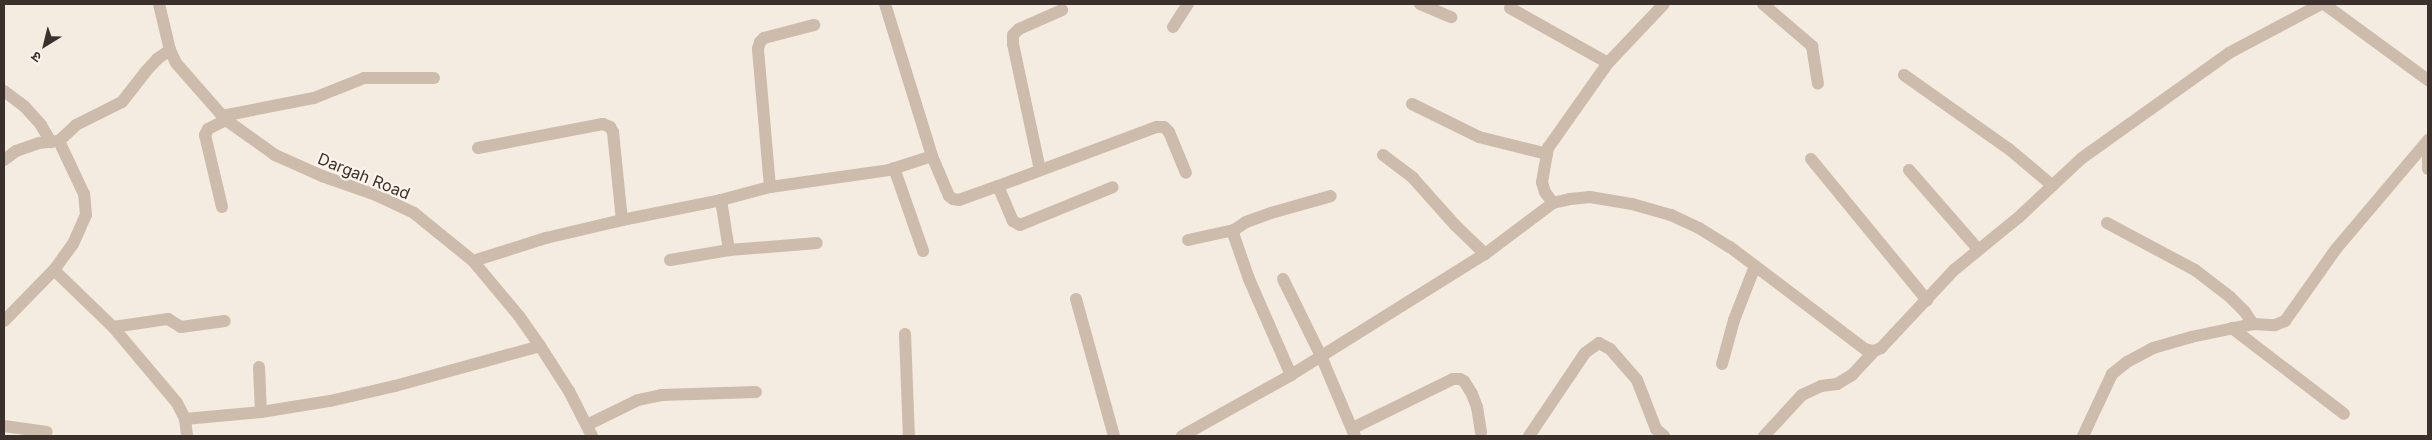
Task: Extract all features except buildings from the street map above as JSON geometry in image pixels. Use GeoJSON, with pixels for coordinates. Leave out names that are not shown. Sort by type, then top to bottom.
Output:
{"type":"FeatureCollection","features":[{"type":"Feature","properties":{"kind":"street","name":"Dargah Road"},"geometry":{"type":"LineString","coordinates":[[159,4],[170,50],[184,75],[224,118],[275,155],[322,176],[376,195],[414,213],[472,261],[519,316],[540,346],[590,430]]}},
{"type":"Feature","properties":{"kind":"street"},"geometry":{"type":"LineString","coordinates":[[885,4],[932,156],[948,196],[953,199],[959,200],[1158,127],[1164,128],[1169,132],[1186,173]]}},
{"type":"Feature","properties":{"kind":"street"},"geometry":{"type":"LineString","coordinates":[[1173,27],[1188,4]]}},
{"type":"Feature","properties":{"kind":"street"},"geometry":{"type":"LineString","coordinates":[[1420,4],[1451,17]]}},
{"type":"Feature","properties":{"kind":"street"},"geometry":{"type":"LineString","coordinates":[[1553,204],[1544,192],[1542,182],[1548,148],[1608,63],[1664,4]]}},
{"type":"Feature","properties":{"kind":"street"},"geometry":{"type":"LineString","coordinates":[[1763,4],[1812,46],[1818,84]]}},
{"type":"Feature","properties":{"kind":"street"},"geometry":{"type":"LineString","coordinates":[[1764,436],[1802,395],[1822,386],[1837,384],[1852,375],[1874,351],[1881,348],[1954,270],[2053,186],[2082,158],[2214,63],[2322,4],[2428,80]]}},
{"type":"Feature","properties":{"kind":"street"},"geometry":{"type":"LineString","coordinates":[[1510,8],[1608,63]]}},
{"type":"Feature","properties":{"kind":"street"},"geometry":{"type":"LineString","coordinates":[[1040,170],[1013,44],[1013,35],[1019,29],[1062,10]]}},
{"type":"Feature","properties":{"kind":"street"},"geometry":{"type":"LineString","coordinates":[[770,187],[758,49],[760,42],[764,38],[814,25]]}},
{"type":"Feature","properties":{"kind":"street"},"geometry":{"type":"LineString","coordinates":[[4,160],[16,151],[39,143],[55,142],[76,125],[122,102],[151,65],[170,50]]}},
{"type":"Feature","properties":{"kind":"street"},"geometry":{"type":"LineString","coordinates":[[1904,75],[2009,150],[2053,186]]}},
{"type":"Feature","properties":{"kind":"street"},"geometry":{"type":"LineString","coordinates":[[222,207],[205,135],[208,129],[224,118],[314,98],[364,78],[434,78]]}},
{"type":"Feature","properties":{"kind":"street"},"geometry":{"type":"LineString","coordinates":[[4,91],[25,107],[61,148],[72,166],[84,194],[86,215],[73,244],[54,270],[4,321]]}},
{"type":"Feature","properties":{"kind":"street"},"geometry":{"type":"LineString","coordinates":[[1412,104],[1479,137],[1547,154]]}},
{"type":"Feature","properties":{"kind":"street"},"geometry":{"type":"LineString","coordinates":[[478,148],[604,124],[610,127],[613,132],[622,220]]}},
{"type":"Feature","properties":{"kind":"street"},"geometry":{"type":"LineString","coordinates":[[2428,141],[2428,169]]}},
{"type":"Feature","properties":{"kind":"street"},"geometry":{"type":"LineString","coordinates":[[2082,436],[2112,374],[2127,362],[2153,348],[2232,328],[2253,324],[2275,325],[2285,321],[2292,314],[2336,249],[2428,141]]}},
{"type":"Feature","properties":{"kind":"street"},"geometry":{"type":"LineString","coordinates":[[1383,155],[1414,178],[1455,225],[1485,254]]}},
{"type":"Feature","properties":{"kind":"street"},"geometry":{"type":"LineString","coordinates":[[472,261],[546,238],[622,220],[721,200],[770,187],[894,168],[932,156]]}},
{"type":"Feature","properties":{"kind":"street"},"geometry":{"type":"LineString","coordinates":[[1811,159],[1927,300]]}},
{"type":"Feature","properties":{"kind":"street"},"geometry":{"type":"LineString","coordinates":[[894,168],[923,251]]}},
{"type":"Feature","properties":{"kind":"street"},"geometry":{"type":"LineString","coordinates":[[1909,170],[1978,250]]}},
{"type":"Feature","properties":{"kind":"street"},"geometry":{"type":"LineString","coordinates":[[998,186],[1013,220],[1020,225],[1112,187]]}},
{"type":"Feature","properties":{"kind":"street"},"geometry":{"type":"LineString","coordinates":[[1188,240],[1234,230],[1246,222],[1271,213],[1331,196]]}},
{"type":"Feature","properties":{"kind":"street"},"geometry":{"type":"LineString","coordinates":[[1182,436],[1291,375],[1485,254],[1553,204],[1570,199],[1590,198],[1632,204],[1670,215],[1699,228],[1730,247],[1865,349],[1874,351]]}},
{"type":"Feature","properties":{"kind":"street"},"geometry":{"type":"LineString","coordinates":[[721,200],[729,250]]}},
{"type":"Feature","properties":{"kind":"street"},"geometry":{"type":"LineString","coordinates":[[2107,223],[2195,270],[2230,297],[2245,312],[2253,324]]}},
{"type":"Feature","properties":{"kind":"street"},"geometry":{"type":"LineString","coordinates":[[1234,230],[1234,236],[1249,279],[1291,375]]}},
{"type":"Feature","properties":{"kind":"street"},"geometry":{"type":"LineString","coordinates":[[670,260],[729,250],[817,243]]}},
{"type":"Feature","properties":{"kind":"street"},"geometry":{"type":"LineString","coordinates":[[1722,364],[1734,320],[1755,266]]}},
{"type":"Feature","properties":{"kind":"street"},"geometry":{"type":"LineString","coordinates":[[54,270],[113,327],[177,403],[185,419],[187,436]]}},
{"type":"Feature","properties":{"kind":"street"},"geometry":{"type":"LineString","coordinates":[[1284,279],[1321,356],[1354,432],[1453,379],[1460,379],[1464,381],[1472,394],[1477,407],[1480,433]]}},
{"type":"Feature","properties":{"kind":"street"},"geometry":{"type":"LineString","coordinates":[[1076,299],[1114,436]]}},
{"type":"Feature","properties":{"kind":"street"},"geometry":{"type":"LineString","coordinates":[[113,327],[168,319],[181,327],[225,321]]}},
{"type":"Feature","properties":{"kind":"street"},"geometry":{"type":"LineString","coordinates":[[2232,328],[2344,414]]}},
{"type":"Feature","properties":{"kind":"street"},"geometry":{"type":"LineString","coordinates":[[905,334],[909,436]]}},
{"type":"Feature","properties":{"kind":"street"},"geometry":{"type":"LineString","coordinates":[[1529,436],[1585,353],[1599,343],[1610,349],[1637,380],[1656,429],[1664,436]]}},
{"type":"Feature","properties":{"kind":"street"},"geometry":{"type":"LineString","coordinates":[[185,419],[261,412],[330,401],[386,388],[540,346]]}},
{"type":"Feature","properties":{"kind":"street"},"geometry":{"type":"LineString","coordinates":[[260,367],[261,412]]}},
{"type":"Feature","properties":{"kind":"street"},"geometry":{"type":"LineString","coordinates":[[590,430],[638,400],[661,395],[756,392]]}},
{"type":"Feature","properties":{"kind":"street"},"geometry":{"type":"LineString","coordinates":[[4,426],[47,432]]}}]}
